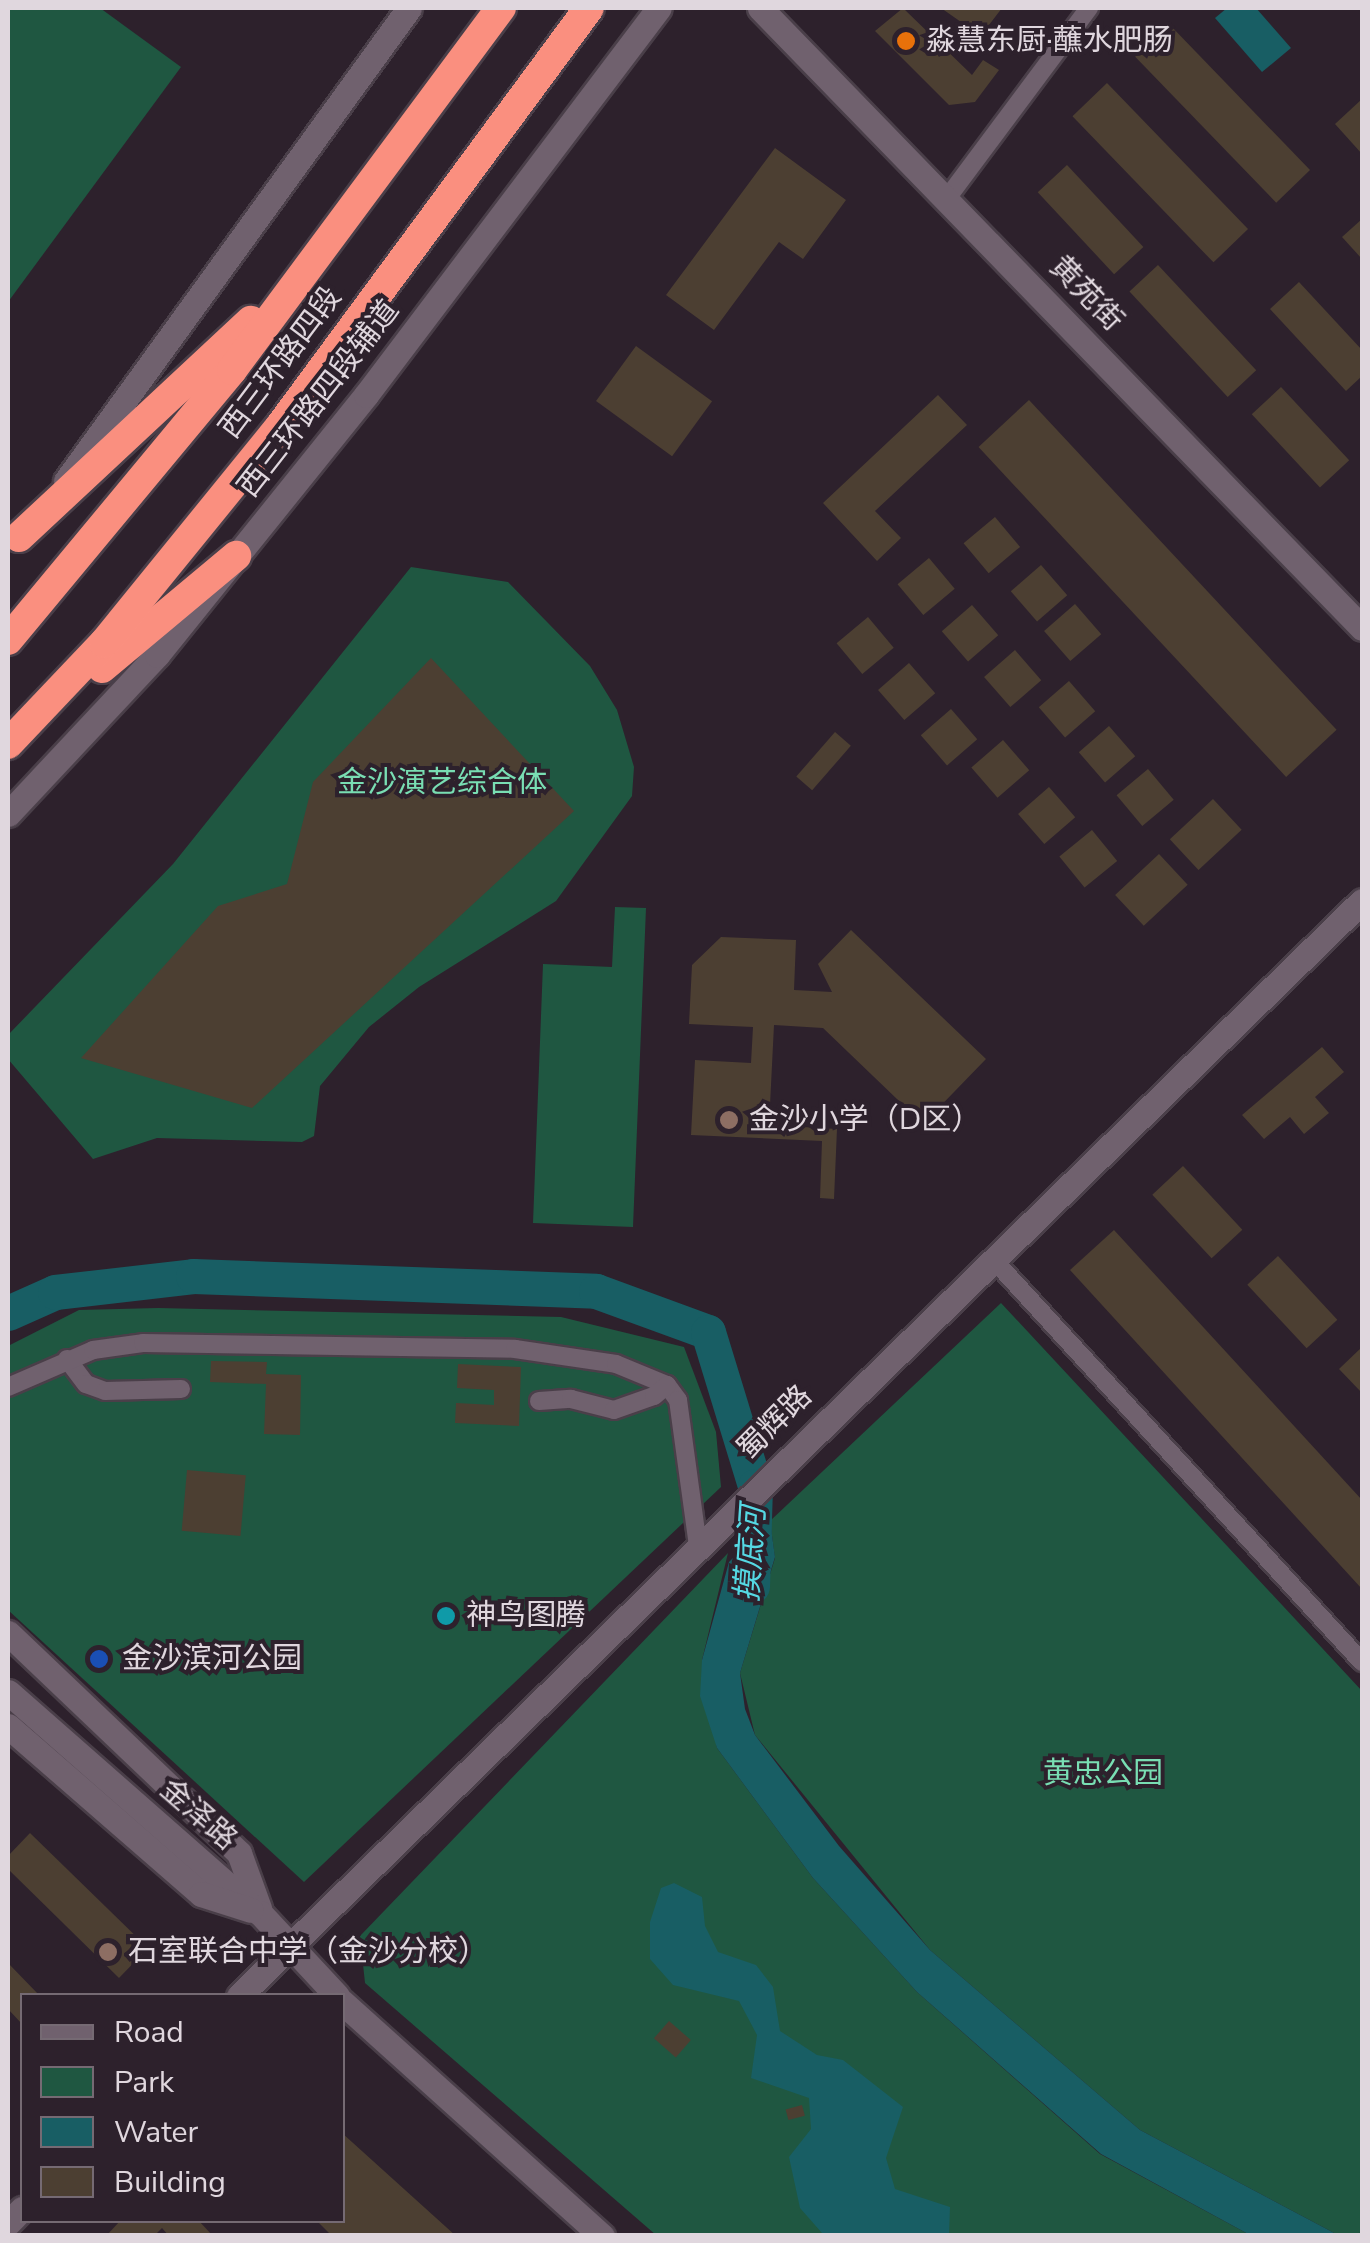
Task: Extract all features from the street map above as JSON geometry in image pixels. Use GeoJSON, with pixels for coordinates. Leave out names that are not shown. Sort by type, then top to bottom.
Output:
{"type":"FeatureCollection","features":[{"type":"Feature","properties":{"kind":"highway","name":"西三环路四段"},"geometry":{"type":"LineString","coordinates":[[8,640],[53,593],[308,268],[501,8]]}},
{"type":"Feature","properties":{"kind":"highway","name":"西三环路四段"},"geometry":{"type":"LineString","coordinates":[[8,745],[104,643],[281,425],[588,8]]}},
{"type":"Feature","properties":{"kind":"highway"},"geometry":{"type":"LineString","coordinates":[[13,544],[308,268]]}},
{"type":"Feature","properties":{"kind":"highway"},"geometry":{"type":"LineString","coordinates":[[8,745],[236,556]]}},
{"type":"Feature","properties":{"kind":"street"},"geometry":{"type":"LineString","coordinates":[[13,544],[409,8]]}},
{"type":"Feature","properties":{"kind":"street","name":"西三环路四段辅道"},"geometry":{"type":"LineString","coordinates":[[8,814],[157,655],[660,8]]}},
{"type":"Feature","properties":{"kind":"street","name":"黄苑街"},"geometry":{"type":"LineString","coordinates":[[760,8],[1362,628]]}},
{"type":"Feature","properties":{"kind":"street"},"geometry":{"type":"LineString","coordinates":[[948,198],[1089,8]]}},
{"type":"Feature","properties":{"kind":"street","name":"蜀辉路"},"geometry":{"type":"LineString","coordinates":[[241,1993],[773,1470],[1362,902]]}},
{"type":"Feature","properties":{"kind":"street"},"geometry":{"type":"LineString","coordinates":[[992,1258],[1362,1662]]}},
{"type":"Feature","properties":{"kind":"street"},"geometry":{"type":"LineString","coordinates":[[8,1387],[67,1360],[143,1343],[514,1349],[616,1364],[667,1384],[678,1400],[698,1546]]}},
{"type":"Feature","properties":{"kind":"street"},"geometry":{"type":"LineString","coordinates":[[67,1360],[86,1384],[105,1391],[181,1389]]}},
{"type":"Feature","properties":{"kind":"street"},"geometry":{"type":"LineString","coordinates":[[538,1402],[571,1399],[614,1410],[654,1396],[667,1384]]}},
{"type":"Feature","properties":{"kind":"street"},"geometry":{"type":"LineString","coordinates":[[8,1633],[238,1853],[260,1913]]}},
{"type":"Feature","properties":{"kind":"street","name":"金泽路"},"geometry":{"type":"LineString","coordinates":[[8,1692],[260,1913],[333,1993]]}},
{"type":"Feature","properties":{"kind":"street"},"geometry":{"type":"LineString","coordinates":[[8,1726],[200,1894],[260,1913]]}},
{"type":"Feature","properties":{"kind":"street"},"geometry":{"type":"LineString","coordinates":[[345,2005],[602,2236]]}},
{"type":"Feature","properties":{"kind":"green space"},"geometry":{"type":"Polygon","coordinates":[[[8,8],[100,8],[181,67],[8,302],[8,8]]]}},
{"type":"Feature","properties":{"kind":"green space","name":"金沙演艺综合体"},"geometry":{"type":"Polygon","coordinates":[[[411,567],[508,582],[590,666],[617,710],[634,767],[632,796],[556,901],[419,987],[369,1027],[320,1086],[314,1136],[302,1142],[157,1138],[93,1159],[8,1059],[8,1035],[173,864],[411,567]]]}},
{"type":"Feature","properties":{"kind":"green space"},"geometry":{"type":"Polygon","coordinates":[[[615,907],[646,908],[633,1227],[533,1223],[543,964],[612,967],[615,907]]]}},
{"type":"Feature","properties":{"kind":"green space","name":"黄忠公园"},"geometry":{"type":"Polygon","coordinates":[[[1001,1303],[1362,1691],[1362,2231],[1357,2235],[1338,2235],[1140,2130],[930,1950],[755,1735],[740,1673],[775,1558],[770,1521],[1001,1303]]]}},
{"type":"Feature","properties":{"kind":"green space","name":"金沙滨河公园"},"geometry":{"type":"Polygon","coordinates":[[[158,1308],[561,1317],[684,1347],[716,1432],[721,1487],[304,1882],[8,1610],[8,1346],[79,1310],[158,1308]]]}},
{"type":"Feature","properties":{"kind":"green space"},"geometry":{"type":"Polygon","coordinates":[[[728,1553],[702,1660],[717,1748],[813,1878],[917,1992],[1100,2154],[1250,2235],[656,2235],[365,1983],[360,1936],[728,1553]]]}},
{"type":"Feature","properties":{"kind":"water"},"geometry":{"type":"Polygon","coordinates":[[[1227,8],[1256,8],[1291,48],[1262,72],[1215,18],[1227,8]]]}},
{"type":"Feature","properties":{"kind":"water"},"geometry":{"type":"Polygon","coordinates":[[[770,1521],[775,1557],[740,1673],[745,1709],[755,1735],[839,1846],[930,1950],[1140,2130],[1338,2235],[1250,2235],[1101,2154],[917,1992],[813,1878],[717,1748],[700,1696],[702,1660],[729,1562],[770,1521]]]}},
{"type":"Feature","properties":{"kind":"water"},"geometry":{"type":"Polygon","coordinates":[[[674,1883],[702,1897],[705,1926],[718,1952],[756,1965],[773,1987],[780,2031],[817,2055],[843,2060],[903,2107],[886,2158],[895,2189],[950,2207],[949,2235],[833,2235],[822,2233],[800,2208],[789,2157],[811,2129],[809,2098],[751,2078],[757,2035],[739,2001],[673,1985],[650,1959],[650,1922],[661,1888],[674,1883]]]}},
{"type":"Feature","properties":{"kind":"building"},"geometry":{"type":"Polygon","coordinates":[[[903,8],[972,75],[983,60],[999,70],[975,102],[949,105],[875,31],[903,8]]]}},
{"type":"Feature","properties":{"kind":"building"},"geometry":{"type":"Polygon","coordinates":[[[941,8],[1002,8],[969,51],[950,36],[961,22],[941,8]]]}},
{"type":"Feature","properties":{"kind":"building"},"geometry":{"type":"Polygon","coordinates":[[[1169,24],[1310,170],[1276,203],[1135,57],[1169,24]]]}},
{"type":"Feature","properties":{"kind":"building"},"geometry":{"type":"Polygon","coordinates":[[[1107,83],[1248,229],[1213,262],[1072,116],[1107,83]]]}},
{"type":"Feature","properties":{"kind":"building"},"geometry":{"type":"Polygon","coordinates":[[[1362,99],[1362,154],[1335,124],[1362,99]]]}},
{"type":"Feature","properties":{"kind":"building"},"geometry":{"type":"Polygon","coordinates":[[[775,148],[846,200],[803,259],[779,242],[714,330],[666,295],[775,148]]]}},
{"type":"Feature","properties":{"kind":"building"},"geometry":{"type":"Polygon","coordinates":[[[1067,165],[1143,247],[1114,274],[1038,192],[1067,165]]]}},
{"type":"Feature","properties":{"kind":"building"},"geometry":{"type":"Polygon","coordinates":[[[1362,219],[1362,259],[1342,237],[1362,219]]]}},
{"type":"Feature","properties":{"kind":"building"},"geometry":{"type":"Polygon","coordinates":[[[1158,265],[1256,370],[1228,397],[1129,292],[1158,265]]]}},
{"type":"Feature","properties":{"kind":"building"},"geometry":{"type":"Polygon","coordinates":[[[1299,282],[1362,350],[1362,376],[1346,391],[1270,309],[1299,282]]]}},
{"type":"Feature","properties":{"kind":"building"},"geometry":{"type":"Polygon","coordinates":[[[636,346],[712,401],[672,456],[596,401],[636,346]]]}},
{"type":"Feature","properties":{"kind":"building"},"geometry":{"type":"Polygon","coordinates":[[[1281,387],[1349,460],[1320,487],[1252,414],[1281,387]]]}},
{"type":"Feature","properties":{"kind":"building"},"geometry":{"type":"Polygon","coordinates":[[[938,395],[967,425],[875,511],[901,538],[877,561],[823,503],[938,395]]]}},
{"type":"Feature","properties":{"kind":"building"},"geometry":{"type":"Polygon","coordinates":[[[1029,400],[1337,730],[1286,777],[979,447],[1029,400]]]}},
{"type":"Feature","properties":{"kind":"building"},"geometry":{"type":"Polygon","coordinates":[[[995,517],[1020,547],[989,573],[964,543],[995,517]]]}},
{"type":"Feature","properties":{"kind":"building"},"geometry":{"type":"Polygon","coordinates":[[[929,558],[955,589],[923,615],[898,584],[929,558]]]}},
{"type":"Feature","properties":{"kind":"building"},"geometry":{"type":"Polygon","coordinates":[[[1041,565],[1067,595],[1037,621],[1011,591],[1041,565]]]}},
{"type":"Feature","properties":{"kind":"building"},"geometry":{"type":"Polygon","coordinates":[[[1075,604],[1101,634],[1070,661],[1044,631],[1075,604]]]}},
{"type":"Feature","properties":{"kind":"building"},"geometry":{"type":"Polygon","coordinates":[[[972,605],[998,635],[968,661],[942,631],[972,605]]]}},
{"type":"Feature","properties":{"kind":"building"},"geometry":{"type":"Polygon","coordinates":[[[868,617],[894,648],[862,674],[837,643],[868,617]]]}},
{"type":"Feature","properties":{"kind":"building"},"geometry":{"type":"Polygon","coordinates":[[[1015,650],[1041,680],[1010,707],[984,677],[1015,650]]]}},
{"type":"Feature","properties":{"kind":"building"},"geometry":{"type":"Polygon","coordinates":[[[431,658],[574,811],[252,1108],[81,1058],[218,906],[287,884],[313,782],[431,658]]]}},
{"type":"Feature","properties":{"kind":"building"},"geometry":{"type":"Polygon","coordinates":[[[909,663],[935,693],[904,720],[878,690],[909,663]]]}},
{"type":"Feature","properties":{"kind":"building"},"geometry":{"type":"Polygon","coordinates":[[[1069,681],[1095,711],[1065,737],[1039,707],[1069,681]]]}},
{"type":"Feature","properties":{"kind":"building"},"geometry":{"type":"Polygon","coordinates":[[[951,709],[977,739],[947,765],[921,735],[951,709]]]}},
{"type":"Feature","properties":{"kind":"building"},"geometry":{"type":"Polygon","coordinates":[[[1109,726],[1135,756],[1105,782],[1079,752],[1109,726]]]}},
{"type":"Feature","properties":{"kind":"building"},"geometry":{"type":"Polygon","coordinates":[[[835,732],[851,746],[812,790],[796,777],[835,732]]]}},
{"type":"Feature","properties":{"kind":"building"},"geometry":{"type":"Polygon","coordinates":[[[1003,740],[1029,770],[998,798],[971,768],[1003,740]]]}},
{"type":"Feature","properties":{"kind":"building"},"geometry":{"type":"Polygon","coordinates":[[[1148,769],[1174,800],[1142,826],[1117,795],[1148,769]]]}},
{"type":"Feature","properties":{"kind":"building"},"geometry":{"type":"Polygon","coordinates":[[[1049,787],[1075,817],[1044,844],[1018,814],[1049,787]]]}},
{"type":"Feature","properties":{"kind":"building"},"geometry":{"type":"Polygon","coordinates":[[[1213,799],[1242,830],[1198,870],[1170,839],[1213,799]]]}},
{"type":"Feature","properties":{"kind":"building"},"geometry":{"type":"Polygon","coordinates":[[[1092,830],[1117,861],[1085,888],[1059,856],[1092,830]]]}},
{"type":"Feature","properties":{"kind":"building"},"geometry":{"type":"Polygon","coordinates":[[[1159,854],[1188,885],[1144,926],[1115,895],[1159,854]]]}},
{"type":"Feature","properties":{"kind":"building"},"geometry":{"type":"Polygon","coordinates":[[[851,930],[986,1059],[923,1124],[823,1028],[774,1025],[769,1125],[837,1129],[834,1199],[820,1198],[822,1141],[691,1135],[695,1060],[751,1063],[753,1027],[689,1024],[692,965],[721,937],[796,940],[794,990],[832,992],[818,964],[851,930]]]}},
{"type":"Feature","properties":{"kind":"building"},"geometry":{"type":"Polygon","coordinates":[[[1322,1047],[1344,1072],[1315,1097],[1329,1113],[1304,1134],[1290,1117],[1264,1139],[1242,1115],[1322,1047]]]}},
{"type":"Feature","properties":{"kind":"building"},"geometry":{"type":"Polygon","coordinates":[[[1183,1166],[1242,1230],[1212,1258],[1152,1195],[1183,1166]]]}},
{"type":"Feature","properties":{"kind":"building"},"geometry":{"type":"Polygon","coordinates":[[[1114,1230],[1362,1500],[1362,1589],[1070,1270],[1114,1230]]]}},
{"type":"Feature","properties":{"kind":"building"},"geometry":{"type":"Polygon","coordinates":[[[1278,1256],[1337,1320],[1307,1348],[1247,1285],[1278,1256]]]}},
{"type":"Feature","properties":{"kind":"building"},"geometry":{"type":"Polygon","coordinates":[[[1362,1347],[1362,1393],[1339,1369],[1362,1347]]]}},
{"type":"Feature","properties":{"kind":"building"},"geometry":{"type":"Polygon","coordinates":[[[211,1361],[267,1362],[266,1374],[301,1375],[300,1435],[264,1434],[266,1384],[210,1382],[211,1361]]]}},
{"type":"Feature","properties":{"kind":"building"},"geometry":{"type":"Polygon","coordinates":[[[458,1364],[521,1367],[519,1426],[455,1423],[456,1403],[494,1405],[494,1390],[457,1388],[458,1364]]]}},
{"type":"Feature","properties":{"kind":"building"},"geometry":{"type":"Polygon","coordinates":[[[187,1470],[246,1475],[240,1536],[182,1531],[187,1470]]]}},
{"type":"Feature","properties":{"kind":"building"},"geometry":{"type":"Polygon","coordinates":[[[30,1833],[148,1948],[119,1978],[8,1869],[8,1856],[30,1833]]]}},
{"type":"Feature","properties":{"kind":"building"},"geometry":{"type":"Polygon","coordinates":[[[8,1963],[37,1993],[20,1993],[20,2022],[8,2009],[8,1963]]]}},
{"type":"Feature","properties":{"kind":"building"},"geometry":{"type":"Polygon","coordinates":[[[669,2021],[691,2040],[676,2057],[654,2038],[669,2021]]]}},
{"type":"Feature","properties":{"kind":"building"},"geometry":{"type":"Polygon","coordinates":[[[802,2105],[805,2116],[788,2120],[786,2109],[802,2105]]]}},
{"type":"Feature","properties":{"kind":"building"},"geometry":{"type":"Polygon","coordinates":[[[345,2136],[456,2236],[332,2236],[319,2223],[345,2223],[345,2136]]]}},
{"type":"Feature","properties":{"kind":"building"},"geometry":{"type":"Polygon","coordinates":[[[118,2223],[201,2223],[213,2236],[169,2236],[162,2228],[154,2236],[106,2236],[118,2223]]]}},
{"type":"Feature","properties":{"kind":"waterway","name":"摸底河"},"geometry":{"type":"LineString","coordinates":[[8,1313],[55,1292],[193,1276],[596,1291],[708,1332],[755,1486],[752,1586]]}},
{"type":"Feature","properties":{"kind":"place","name":"淼慧东厨·蘸水肥肠"},"geometry":{"type":"Point","coordinates":[906,41]}},
{"type":"Feature","properties":{"kind":"place","name":"金沙小学（D区）"},"geometry":{"type":"Point","coordinates":[729,1120]}},
{"type":"Feature","properties":{"kind":"place","name":"神鸟图腾"},"geometry":{"type":"Point","coordinates":[446,1616]}},
{"type":"Feature","properties":{"kind":"place","name":"金沙滨河公园"},"geometry":{"type":"Point","coordinates":[99,1659]}},
{"type":"Feature","properties":{"kind":"place","name":"石室联合中学（金沙分校）"},"geometry":{"type":"Point","coordinates":[108,1952]}}]}
